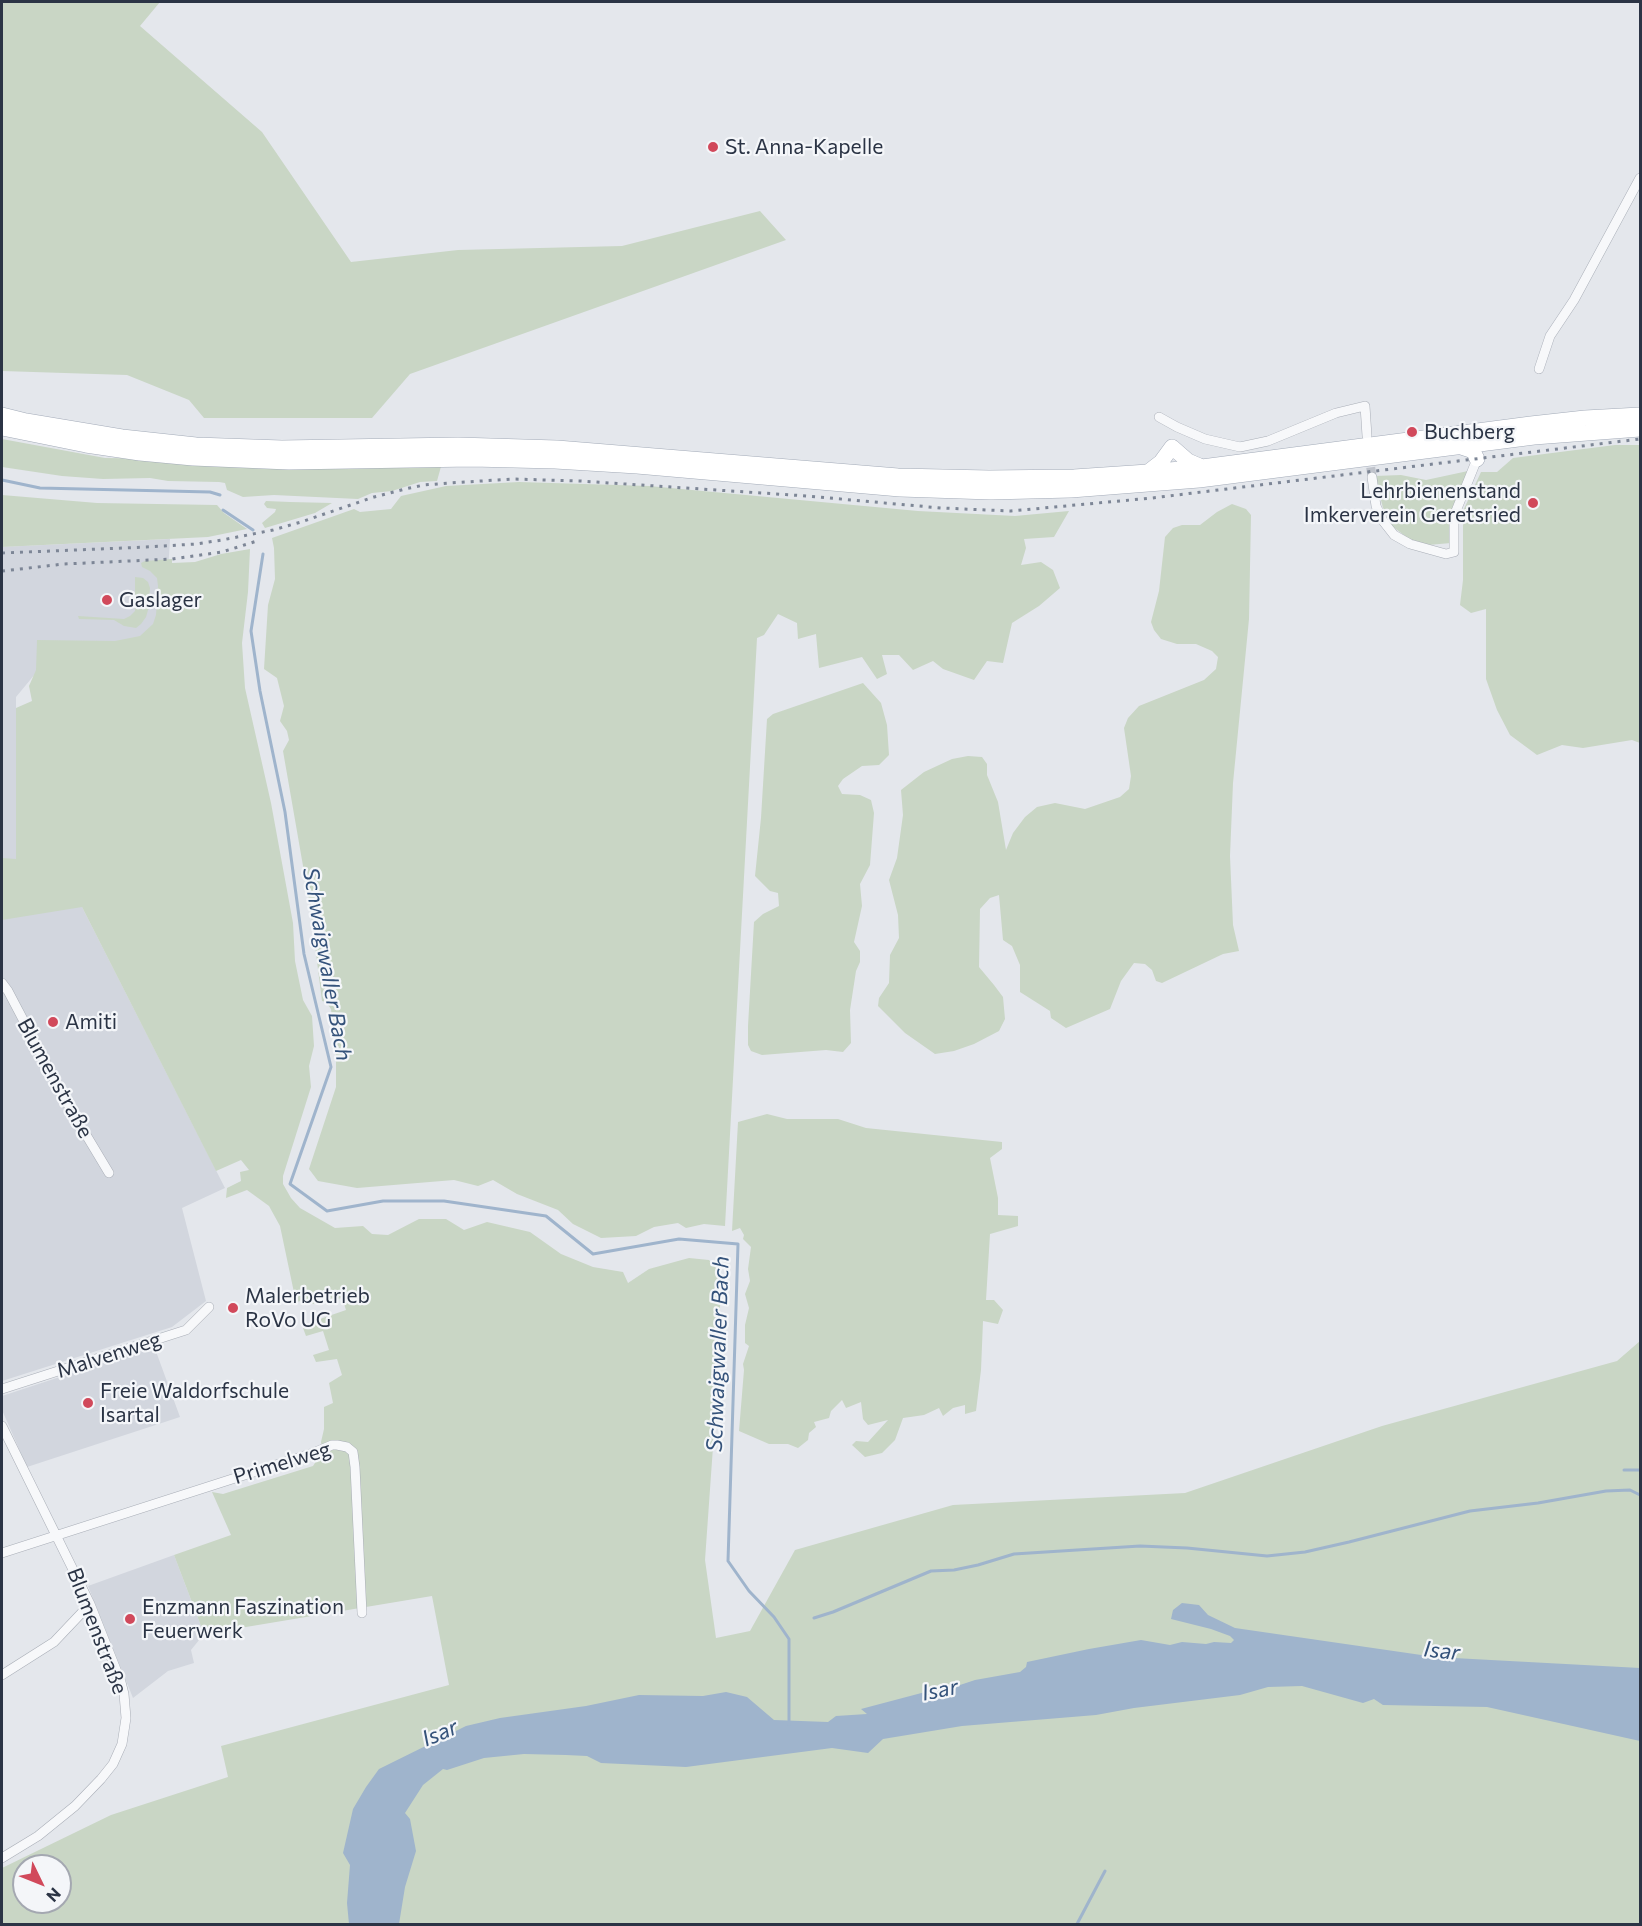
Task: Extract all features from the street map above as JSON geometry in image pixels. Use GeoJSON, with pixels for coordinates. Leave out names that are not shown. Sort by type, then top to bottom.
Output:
{"type":"FeatureCollection","features":[{"type":"Feature","properties":{"kind":"main road"},"geometry":{"type":"LineString","coordinates":[[2,415],[122,437],[196,445],[282,448],[448,445],[557,448],[898,476],[989,478],[1074,477],[1202,467],[1585,418],[1641,416]]}},
{"type":"Feature","properties":{"kind":"main road"},"geometry":{"type":"LineString","coordinates":[[2,428],[97,447],[193,458],[289,462],[472,459],[555,461],[900,489],[990,492],[1071,490],[1199,480],[1534,436],[1641,429]]}},
{"type":"Feature","properties":{"kind":"main road"},"geometry":{"type":"LineString","coordinates":[[1461,447],[1473,452],[1477,459],[1482,451],[1499,441]]}},
{"type":"Feature","properties":{"kind":"main road"},"geometry":{"type":"LineString","coordinates":[[1148,472],[1161,462],[1172,447],[1180,455],[1202,467]]}},
{"type":"Feature","properties":{"kind":"street"},"geometry":{"type":"LineString","coordinates":[[1539,369],[1550,336],[1574,300],[1641,178]]}},
{"type":"Feature","properties":{"kind":"street"},"geometry":{"type":"LineString","coordinates":[[1159,417],[1205,439],[1240,447],[1268,441],[1336,413],[1365,406],[1367,436]]}},
{"type":"Feature","properties":{"kind":"street"},"geometry":{"type":"LineString","coordinates":[[1172,447],[1177,427]]}},
{"type":"Feature","properties":{"kind":"street"},"geometry":{"type":"LineString","coordinates":[[1372,477],[1376,506],[1394,535],[1410,544],[1446,554],[1454,552],[1454,516],[1477,459]]}},
{"type":"Feature","properties":{"kind":"street","name":"Blumenstraße"},"geometry":{"type":"LineString","coordinates":[[2,983],[63,1096],[109,1173]]}},
{"type":"Feature","properties":{"kind":"street","name":"Malvenweg"},"geometry":{"type":"LineString","coordinates":[[2,1389],[186,1330],[209,1307]]}},
{"type":"Feature","properties":{"kind":"street","name":"Blumenstraße"},"geometry":{"type":"LineString","coordinates":[[2,1426],[90,1604],[121,1682],[126,1706],[124,1735],[117,1756],[106,1773],[75,1806],[39,1836],[2,1858]]}},
{"type":"Feature","properties":{"kind":"street","name":"Primelweg"},"geometry":{"type":"LineString","coordinates":[[57,1534],[332,1445],[347,1447],[352,1452],[356,1467],[362,1613]]}},
{"type":"Feature","properties":{"kind":"street"},"geometry":{"type":"LineString","coordinates":[[2,1553],[57,1534]]}},
{"type":"Feature","properties":{"kind":"street"},"geometry":{"type":"LineString","coordinates":[[2,1675],[54,1642],[90,1604]]}},
{"type":"Feature","properties":{"kind":"shaded area"},"geometry":{"type":"Polygon","coordinates":[[[170,539],[163,651],[50,656],[16,697],[16,900],[82,907],[225,1188],[182,1208],[206,1301],[172,1327],[2,1381],[2,547],[170,539]]]}},
{"type":"Feature","properties":{"kind":"shaded area","name":"Freie Waldorfschule Isartal"},"geometry":{"type":"Polygon","coordinates":[[[154,1346],[180,1417],[27,1467],[2,1410],[2,1396],[154,1346]]]}},
{"type":"Feature","properties":{"kind":"shaded area"},"geometry":{"type":"Polygon","coordinates":[[[174,1555],[204,1634],[191,1650],[194,1663],[168,1671],[133,1698],[88,1586],[174,1555]]]}},
{"type":"Feature","properties":{"kind":"green space"},"geometry":{"type":"Polygon","coordinates":[[[2,2],[160,2],[140,26],[262,132],[351,262],[458,250],[622,246],[760,211],[786,240],[410,374],[372,418],[204,418],[189,400],[127,375],[2,371],[2,2]]]}},
{"type":"Feature","properties":{"kind":"green space"},"geometry":{"type":"Polygon","coordinates":[[[2,439],[105,458],[442,463],[437,481],[420,482],[392,491],[372,493],[358,499],[274,495],[243,497],[227,490],[225,483],[219,482],[168,481],[150,478],[103,479],[62,476],[2,467],[2,439]]]}},
{"type":"Feature","properties":{"kind":"green space"},"geometry":{"type":"Polygon","coordinates":[[[1615,445],[1640,445],[1640,743],[1632,740],[1583,748],[1562,745],[1537,755],[1510,735],[1497,710],[1486,679],[1486,609],[1471,613],[1460,605],[1463,580],[1463,511],[1481,472],[1497,472],[1513,458],[1615,445]]]}},
{"type":"Feature","properties":{"kind":"green space"},"geometry":{"type":"Polygon","coordinates":[[[1468,471],[1451,543],[1428,545],[1409,539],[1392,526],[1383,508],[1375,476],[1401,475],[1426,480],[1468,471]]]}},
{"type":"Feature","properties":{"kind":"green space"},"geometry":{"type":"Polygon","coordinates":[[[519,482],[649,486],[918,511],[1015,516],[1069,511],[1054,537],[1024,539],[1026,548],[1021,565],[1041,562],[1053,570],[1060,588],[1039,606],[1012,623],[1003,663],[987,661],[974,680],[943,669],[933,661],[913,670],[899,655],[882,655],[887,674],[877,679],[862,657],[819,668],[816,634],[798,639],[797,623],[778,614],[764,635],[757,638],[725,1226],[704,1224],[686,1228],[678,1223],[654,1227],[636,1236],[601,1238],[573,1224],[558,1210],[517,1194],[493,1180],[478,1186],[454,1180],[357,1188],[318,1181],[309,1169],[336,1087],[336,1056],[331,1009],[326,1002],[322,1001],[310,906],[283,751],[289,740],[287,731],[280,721],[284,706],[277,678],[264,669],[268,605],[275,579],[272,538],[354,509],[360,512],[391,509],[401,496],[446,486],[519,482]]]}},
{"type":"Feature","properties":{"kind":"green space"},"geometry":{"type":"Polygon","coordinates":[[[2,495],[97,503],[217,505],[224,513],[247,529],[208,537],[2,547],[2,495]]]}},
{"type":"Feature","properties":{"kind":"green space"},"geometry":{"type":"Polygon","coordinates":[[[266,501],[332,503],[315,513],[265,528],[262,523],[276,509],[267,508],[264,504],[266,501]]]}},
{"type":"Feature","properties":{"kind":"green space"},"geometry":{"type":"Polygon","coordinates":[[[1232,504],[1246,509],[1251,515],[1249,619],[1233,783],[1230,856],[1233,925],[1239,951],[1223,954],[1162,983],[1156,981],[1152,970],[1145,964],[1134,963],[1121,981],[1110,1009],[1066,1028],[1051,1018],[1050,1011],[1020,992],[1020,965],[1012,946],[1003,940],[999,895],[990,898],[980,909],[979,967],[1003,997],[1005,1019],[999,1031],[974,1044],[954,1051],[935,1054],[905,1033],[878,1006],[879,998],[889,983],[890,955],[899,938],[898,915],[889,880],[897,858],[903,815],[901,790],[924,772],[952,759],[968,756],[982,757],[987,764],[987,775],[998,802],[1006,850],[1013,833],[1025,817],[1037,807],[1055,803],[1085,809],[1120,797],[1129,789],[1131,776],[1124,728],[1128,718],[1139,706],[1204,680],[1216,669],[1218,657],[1212,651],[1196,644],[1177,644],[1161,639],[1154,630],[1151,622],[1159,591],[1165,537],[1173,528],[1182,525],[1200,525],[1232,504]]]}},
{"type":"Feature","properties":{"kind":"green space"},"geometry":{"type":"Polygon","coordinates":[[[250,549],[242,643],[245,688],[271,803],[293,923],[295,961],[303,1000],[312,1016],[314,1046],[309,1066],[311,1087],[283,1176],[283,1184],[300,1208],[335,1228],[363,1226],[372,1234],[388,1235],[419,1219],[446,1219],[464,1230],[487,1222],[530,1232],[561,1254],[593,1267],[623,1272],[628,1283],[649,1269],[689,1258],[709,1260],[721,1274],[718,1376],[705,1560],[716,1638],[750,1631],[795,1550],[953,1505],[1185,1493],[1382,1426],[1617,1361],[1640,1341],[1640,1924],[2,1924],[2,1868],[12,1863],[12,1914],[72,1914],[72,1854],[31,1854],[111,1815],[228,1777],[221,1746],[449,1685],[432,1596],[204,1634],[174,1555],[231,1535],[212,1492],[223,1494],[313,1466],[322,1452],[324,1407],[333,1403],[329,1383],[342,1375],[337,1359],[316,1362],[313,1355],[329,1350],[323,1331],[306,1336],[303,1328],[314,1324],[317,1320],[346,1310],[342,1298],[313,1304],[310,1299],[296,1302],[280,1226],[269,1206],[247,1190],[226,1198],[227,1188],[241,1181],[240,1172],[249,1170],[241,1160],[216,1171],[82,907],[2,920],[2,858],[16,859],[16,708],[32,701],[29,686],[36,670],[37,640],[115,641],[140,636],[153,624],[156,615],[158,586],[157,578],[142,567],[141,563],[172,559],[172,563],[195,562],[221,554],[250,549]]]}},
{"type":"Feature","properties":{"kind":"green space"},"geometry":{"type":"Polygon","coordinates":[[[135,577],[143,578],[148,582],[150,588],[146,617],[136,628],[124,626],[114,620],[79,619],[78,616],[124,619],[130,616],[135,611],[135,577]]]}},
{"type":"Feature","properties":{"kind":"green space"},"geometry":{"type":"Polygon","coordinates":[[[863,683],[881,703],[887,725],[889,755],[879,765],[862,766],[843,779],[838,786],[842,794],[860,795],[871,800],[874,813],[870,865],[860,884],[862,906],[854,942],[860,951],[860,962],[856,971],[850,1010],[851,1043],[843,1052],[826,1050],[762,1055],[751,1051],[748,1045],[754,922],[763,914],[779,906],[778,893],[770,891],[755,876],[767,719],[773,714],[863,683]]]}},
{"type":"Feature","properties":{"kind":"green space"},"geometry":{"type":"Polygon","coordinates":[[[767,1114],[787,1119],[838,1119],[866,1128],[1002,1142],[1002,1149],[990,1158],[998,1198],[998,1215],[1018,1216],[1018,1226],[990,1234],[986,1300],[994,1300],[1003,1310],[998,1324],[983,1321],[981,1370],[976,1411],[965,1414],[965,1405],[953,1408],[943,1416],[939,1408],[924,1415],[903,1418],[895,1440],[882,1453],[865,1457],[852,1445],[856,1441],[868,1442],[888,1420],[868,1425],[863,1419],[861,1402],[846,1408],[842,1400],[831,1411],[829,1418],[814,1422],[816,1427],[809,1433],[808,1440],[798,1448],[788,1444],[769,1444],[739,1431],[743,1364],[749,1346],[745,1343],[745,1325],[749,1308],[745,1294],[750,1281],[748,1269],[751,1247],[743,1239],[744,1235],[740,1228],[732,1231],[738,1122],[767,1114]]]}},
{"type":"Feature","properties":{"kind":"water"},"geometry":{"type":"Polygon","coordinates":[[[1182,1603],[1199,1605],[1208,1615],[1235,1628],[1435,1657],[1640,1668],[1640,1741],[1487,1707],[1383,1705],[1374,1699],[1363,1703],[1302,1686],[1268,1687],[1240,1695],[1096,1715],[962,1726],[883,1739],[868,1753],[832,1748],[686,1767],[601,1763],[587,1756],[566,1755],[524,1754],[484,1758],[447,1770],[443,1769],[423,1785],[405,1813],[410,1819],[416,1851],[405,1887],[399,1924],[349,1924],[347,1903],[350,1865],[343,1853],[353,1809],[366,1787],[379,1769],[466,1726],[500,1718],[586,1706],[639,1695],[703,1696],[726,1692],[747,1697],[774,1720],[828,1722],[836,1716],[867,1714],[861,1709],[929,1691],[945,1690],[975,1680],[1020,1672],[1026,1667],[1027,1662],[1089,1649],[1141,1640],[1170,1645],[1182,1642],[1231,1643],[1234,1640],[1230,1636],[1211,1629],[1171,1619],[1173,1610],[1182,1603]]]}},
{"type":"Feature","properties":{"kind":"waterway","name":"Schwaigwaller Bach"},"geometry":{"type":"LineString","coordinates":[[2,480],[40,488],[210,492],[220,495]]}},
{"type":"Feature","properties":{"kind":"waterway","name":"Schwaigwaller Bach"},"geometry":{"type":"LineString","coordinates":[[223,510],[253,530]]}},
{"type":"Feature","properties":{"kind":"waterway","name":"Schwaigwaller Bach"},"geometry":{"type":"LineString","coordinates":[[263,554],[251,631],[260,691],[285,812],[304,954],[331,1067],[290,1184],[327,1211],[383,1201],[444,1201],[546,1216],[593,1254],[679,1239],[738,1244],[728,1561],[749,1591],[774,1617],[789,1639],[789,1724]]}},
{"type":"Feature","properties":{"kind":"waterway"},"geometry":{"type":"LineString","coordinates":[[1624,1470],[1640,1470]]}},
{"type":"Feature","properties":{"kind":"waterway"},"geometry":{"type":"LineString","coordinates":[[814,1618],[931,1571],[954,1570],[1014,1554],[1140,1546],[1267,1556],[1305,1552],[1470,1511],[1538,1503],[1606,1491],[1630,1490],[1640,1495]]}},
{"type":"Feature","properties":{"kind":"waterway"},"geometry":{"type":"LineString","coordinates":[[1077,1924],[1105,1871]]}},
{"type":"Feature","properties":{"kind":"tunnel"},"geometry":{"type":"LineString","coordinates":[[1369,454],[1372,477]]}},
{"type":"Feature","properties":{"kind":"railway"},"geometry":{"type":"LineString","coordinates":[[2,553],[146,547],[222,540],[273,530],[405,489],[449,483],[513,479],[580,481],[807,496],[941,508],[1011,511],[1152,498],[1640,439]]}},
{"type":"Feature","properties":{"kind":"railway"},"geometry":{"type":"LineString","coordinates":[[2,571],[64,564],[172,559],[222,552],[257,541]]}},
{"type":"Feature","properties":{"kind":"place","name":"St. Anna-Kapelle"},"geometry":{"type":"Point","coordinates":[713,147]}},
{"type":"Feature","properties":{"kind":"place","name":"Buchberg"},"geometry":{"type":"Point","coordinates":[1412,432]}},
{"type":"Feature","properties":{"kind":"place","name":"Lehrbienenstand Imkerverein Geretsried"},"geometry":{"type":"Point","coordinates":[1533,503]}},
{"type":"Feature","properties":{"kind":"place","name":"Gaslager"},"geometry":{"type":"Point","coordinates":[107,600]}},
{"type":"Feature","properties":{"kind":"place","name":"Amiti"},"geometry":{"type":"Point","coordinates":[53,1022]}},
{"type":"Feature","properties":{"kind":"place","name":"Malerbetrieb RoVo UG"},"geometry":{"type":"Point","coordinates":[233,1308]}},
{"type":"Feature","properties":{"kind":"place","name":"Freie Waldorfschule Isartal"},"geometry":{"type":"Point","coordinates":[88,1403]}},
{"type":"Feature","properties":{"kind":"place","name":"Enzmann Faszination Feuerwerk"},"geometry":{"type":"Point","coordinates":[130,1619]}},
{"type":"Feature","properties":{"kind":"water label","name":"Isar"},"geometry":{"type":"Point","coordinates":[1442,1651]}},
{"type":"Feature","properties":{"kind":"water label","name":"Isar"},"geometry":{"type":"Point","coordinates":[940,1690]}},
{"type":"Feature","properties":{"kind":"water label","name":"Isar"},"geometry":{"type":"Point","coordinates":[440,1733]}}]}
